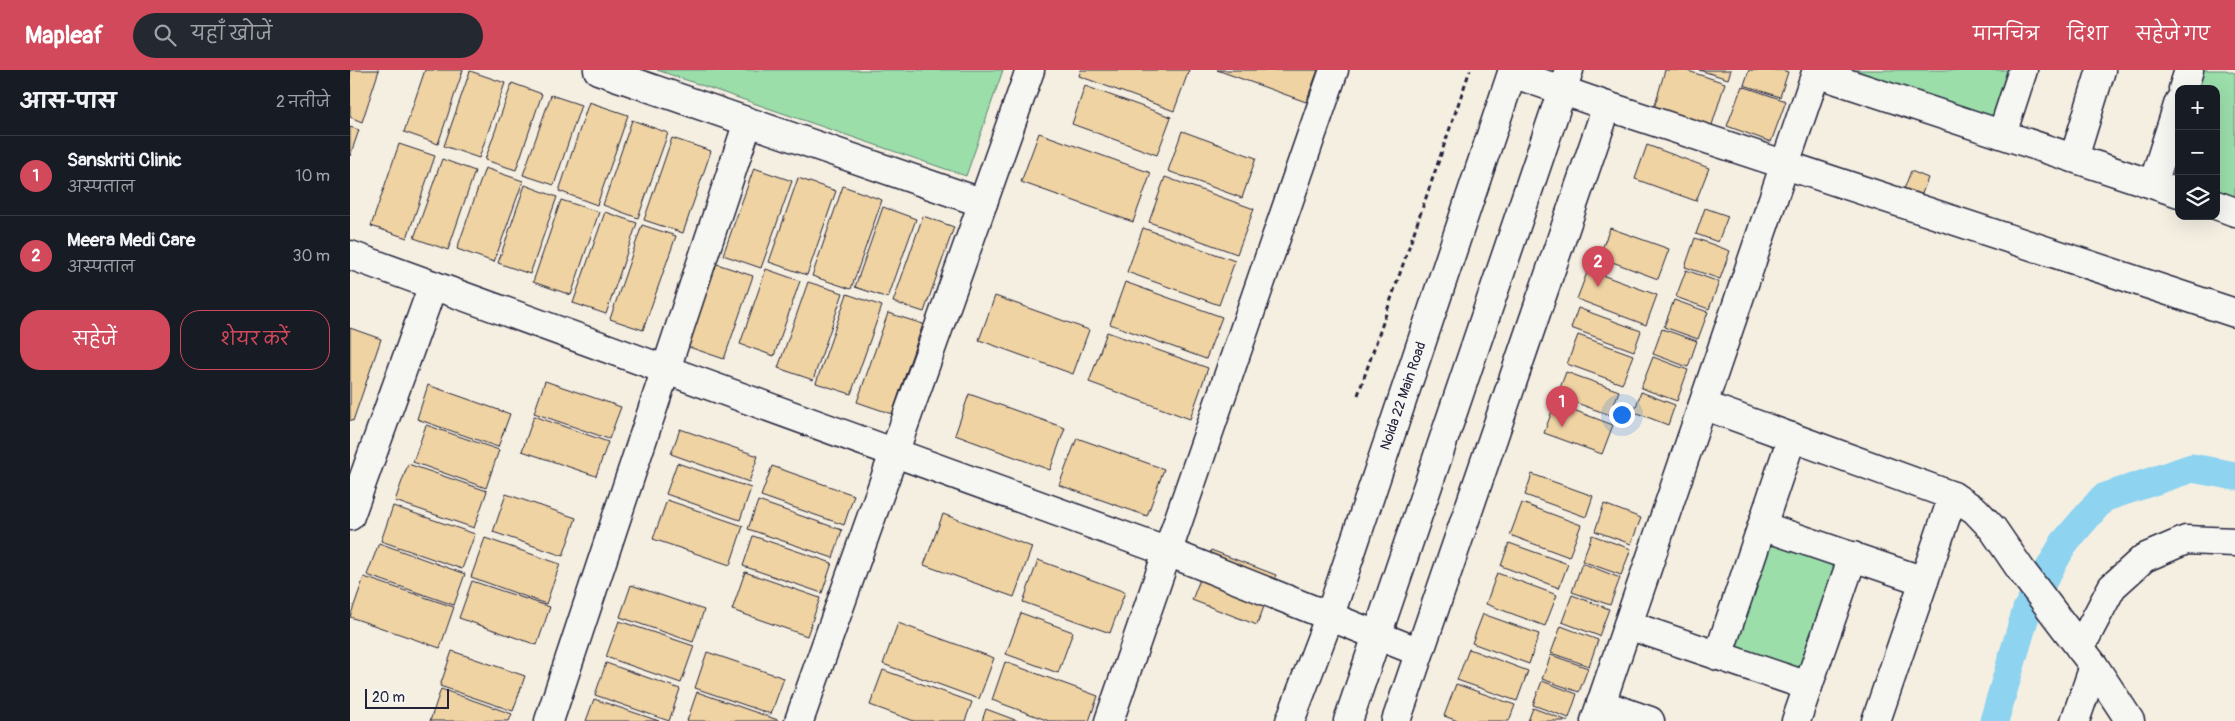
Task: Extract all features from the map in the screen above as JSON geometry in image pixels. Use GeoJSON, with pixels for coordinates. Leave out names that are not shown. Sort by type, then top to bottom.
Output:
{"type":"FeatureCollection","features":[{"type":"Feature","properties":{"kind":"street"},"geometry":{"type":"LineString","coordinates":[[598,70],[983,203]]}},
{"type":"Feature","properties":{"kind":"street"},"geometry":{"type":"LineString","coordinates":[[799,721],[1030,70]]}},
{"type":"Feature","properties":{"kind":"street"},"geometry":{"type":"LineString","coordinates":[[1109,721],[1334,70]]}},
{"type":"Feature","properties":{"kind":"street"},"geometry":{"type":"LineString","coordinates":[[2002,134],[2023,70]]}},
{"type":"Feature","properties":{"kind":"street"},"geometry":{"type":"LineString","coordinates":[[2074,158],[2101,70]]}},
{"type":"Feature","properties":{"kind":"street"},"geometry":{"type":"LineString","coordinates":[[2184,85],[2189,70]]}},
{"type":"Feature","properties":{"kind":"street"},"geometry":{"type":"LineString","coordinates":[[1513,71],[1566,79],[1607,106],[2235,312]]}},
{"type":"Feature","properties":{"kind":"street","name":"Noida 22 Main Road"},"geometry":{"type":"LineString","coordinates":[[1290,721],[1329,618],[1513,71]]}},
{"type":"Feature","properties":{"kind":"street"},"geometry":{"type":"LineString","coordinates":[[1650,721],[1598,713],[1816,71],[2175,192]]}},
{"type":"Feature","properties":{"kind":"street"},"geometry":{"type":"LineString","coordinates":[[1348,721],[1566,79]]}},
{"type":"Feature","properties":{"kind":"street"},"geometry":{"type":"LineString","coordinates":[[1396,721],[1607,106]]}},
{"type":"Feature","properties":{"kind":"street"},"geometry":{"type":"LineString","coordinates":[[2153,184],[2175,115]]}},
{"type":"Feature","properties":{"kind":"street"},"geometry":{"type":"LineString","coordinates":[[549,721],[748,122]]}},
{"type":"Feature","properties":{"kind":"street"},"geometry":{"type":"LineString","coordinates":[[2220,207],[2235,212]]}},
{"type":"Feature","properties":{"kind":"street"},"geometry":{"type":"LineString","coordinates":[[350,255],[1168,552],[1329,618],[1419,652]]}},
{"type":"Feature","properties":{"kind":"street"},"geometry":{"type":"LineString","coordinates":[[350,516],[433,285]]}},
{"type":"Feature","properties":{"kind":"street"},"geometry":{"type":"LineString","coordinates":[[1702,404],[1953,496],[1975,510],[1993,529],[2021,570],[2080,648],[2130,721]]}},
{"type":"Feature","properties":{"kind":"street"},"geometry":{"type":"LineString","coordinates":[[1718,656],[1792,437]]}},
{"type":"Feature","properties":{"kind":"street"},"geometry":{"type":"LineString","coordinates":[[1876,721],[1953,496]]}},
{"type":"Feature","properties":{"kind":"street"},"geometry":{"type":"LineString","coordinates":[[1762,526],[1924,580]]}},
{"type":"Feature","properties":{"kind":"street"},"geometry":{"type":"LineString","coordinates":[[2075,721],[2080,648],[2112,587],[2144,558],[2186,540],[2235,542]]}},
{"type":"Feature","properties":{"kind":"street"},"geometry":{"type":"LineString","coordinates":[[1796,721],[1853,556]]}},
{"type":"Feature","properties":{"kind":"street"},"geometry":{"type":"LineString","coordinates":[[1628,625],[1808,686]]}},
{"type":"Feature","properties":{"kind":"path"},"geometry":{"type":"LineString","coordinates":[[1358,395],[1470,70]]}},
{"type":"Feature","properties":{"kind":"green space"},"geometry":{"type":"Polygon","coordinates":[[[657,70],[1003,70],[966,176],[657,70]]]}},
{"type":"Feature","properties":{"kind":"green space"},"geometry":{"type":"Polygon","coordinates":[[[1833,70],[2009,70],[1992,122],[1833,70]]]}},
{"type":"Feature","properties":{"kind":"green space"},"geometry":{"type":"Polygon","coordinates":[[[2197,70],[2226,70],[2235,73],[2235,204],[2220,199],[2220,85],[2192,85],[2197,70]]]}},
{"type":"Feature","properties":{"kind":"green space"},"geometry":{"type":"Polygon","coordinates":[[[1765,533],[1845,560],[1804,679],[1724,651],[1765,533]]]}},
{"type":"Feature","properties":{"kind":"building"},"geometry":{"type":"Polygon","coordinates":[[[350,70],[379,70],[362,122],[350,117],[350,70]]]}},
{"type":"Feature","properties":{"kind":"building"},"geometry":{"type":"Polygon","coordinates":[[[425,70],[463,70],[438,144],[404,132],[425,70]]]}},
{"type":"Feature","properties":{"kind":"building"},"geometry":{"type":"Polygon","coordinates":[[[1081,70],[1189,70],[1174,111],[1079,76],[1081,70]]]}},
{"type":"Feature","properties":{"kind":"building"},"geometry":{"type":"Polygon","coordinates":[[[1217,70],[1318,70],[1306,102],[1217,70]]]}},
{"type":"Feature","properties":{"kind":"building"},"geometry":{"type":"Polygon","coordinates":[[[1665,70],[1685,70],[1725,83],[1712,125],[1654,108],[1665,70]]]}},
{"type":"Feature","properties":{"kind":"building"},"geometry":{"type":"Polygon","coordinates":[[[1699,70],[1731,70],[1728,79],[1699,70]]]}},
{"type":"Feature","properties":{"kind":"building"},"geometry":{"type":"Polygon","coordinates":[[[1749,70],[1782,70],[1788,72],[1780,97],[1744,85],[1749,70]]]}},
{"type":"Feature","properties":{"kind":"building"},"geometry":{"type":"Polygon","coordinates":[[[470,71],[505,83],[479,158],[444,146],[470,71]]]}},
{"type":"Feature","properties":{"kind":"building"},"geometry":{"type":"Polygon","coordinates":[[[512,83],[542,94],[516,170],[485,160],[512,83]]]}},
{"type":"Feature","properties":{"kind":"building"},"geometry":{"type":"Polygon","coordinates":[[[1085,86],[1171,117],[1157,155],[1072,124],[1085,86]]]}},
{"type":"Feature","properties":{"kind":"building"},"geometry":{"type":"Polygon","coordinates":[[[1742,86],[1786,101],[1771,142],[1727,126],[1742,86]]]}},
{"type":"Feature","properties":{"kind":"building"},"geometry":{"type":"Polygon","coordinates":[[[551,95],[581,105],[554,185],[523,175],[551,95]]]}},
{"type":"Feature","properties":{"kind":"building"},"geometry":{"type":"Polygon","coordinates":[[[589,102],[628,115],[597,205],[559,191],[589,102]]]}},
{"type":"Feature","properties":{"kind":"building"},"geometry":{"type":"Polygon","coordinates":[[[632,120],[668,133],[638,218],[603,205],[632,120]]]}},
{"type":"Feature","properties":{"kind":"building"},"geometry":{"type":"Polygon","coordinates":[[[350,127],[359,130],[350,156],[350,127]]]}},
{"type":"Feature","properties":{"kind":"building"},"geometry":{"type":"Polygon","coordinates":[[[1182,131],[1256,158],[1242,198],[1168,171],[1182,131]]]}},
{"type":"Feature","properties":{"kind":"building"},"geometry":{"type":"Polygon","coordinates":[[[1039,133],[1151,173],[1133,222],[1021,182],[1039,133]]]}},
{"type":"Feature","properties":{"kind":"building"},"geometry":{"type":"Polygon","coordinates":[[[672,138],[711,151],[683,233],[644,220],[672,138]]]}},
{"type":"Feature","properties":{"kind":"building"},"geometry":{"type":"Polygon","coordinates":[[[399,144],[435,156],[407,238],[371,226],[399,144]]]}},
{"type":"Feature","properties":{"kind":"building"},"geometry":{"type":"Polygon","coordinates":[[[1647,145],[1709,168],[1696,201],[1635,179],[1647,145]]]}},
{"type":"Feature","properties":{"kind":"building"},"geometry":{"type":"Polygon","coordinates":[[[442,159],[475,171],[448,250],[414,238],[442,159]]]}},
{"type":"Feature","properties":{"kind":"building"},"geometry":{"type":"Polygon","coordinates":[[[485,168],[523,181],[494,262],[457,249],[485,168]]]}},
{"type":"Feature","properties":{"kind":"building"},"geometry":{"type":"Polygon","coordinates":[[[754,168],[792,181],[761,268],[723,255],[754,168]]]}},
{"type":"Feature","properties":{"kind":"building"},"geometry":{"type":"Polygon","coordinates":[[[1911,171],[1928,178],[1918,204],[1901,197],[1911,171]]]}},
{"type":"Feature","properties":{"kind":"building"},"geometry":{"type":"Polygon","coordinates":[[[1165,177],[1254,209],[1237,254],[1149,222],[1165,177]]]}},
{"type":"Feature","properties":{"kind":"building"},"geometry":{"type":"Polygon","coordinates":[[[798,178],[836,191],[807,275],[769,262],[798,178]]]}},
{"type":"Feature","properties":{"kind":"building"},"geometry":{"type":"Polygon","coordinates":[[[525,185],[557,197],[530,274],[498,263],[525,185]]]}},
{"type":"Feature","properties":{"kind":"building"},"geometry":{"type":"Polygon","coordinates":[[[843,186],[882,200],[851,289],[812,276],[843,186]]]}},
{"type":"Feature","properties":{"kind":"building"},"geometry":{"type":"Polygon","coordinates":[[[561,200],[599,212],[571,295],[533,282],[561,200]]]}},
{"type":"Feature","properties":{"kind":"building"},"geometry":{"type":"Polygon","coordinates":[[[883,207],[916,219],[888,298],[855,287],[883,207]]]}},
{"type":"Feature","properties":{"kind":"building"},"geometry":{"type":"Polygon","coordinates":[[[1705,208],[1728,216],[1718,242],[1696,234],[1705,208]]]}},
{"type":"Feature","properties":{"kind":"building"},"geometry":{"type":"Polygon","coordinates":[[[605,212],[637,223],[606,314],[573,303],[605,212]]]}},
{"type":"Feature","properties":{"kind":"building"},"geometry":{"type":"Polygon","coordinates":[[[923,216],[954,227],[924,312],[893,302],[923,216]]]}},
{"type":"Feature","properties":{"kind":"building"},"geometry":{"type":"Polygon","coordinates":[[[642,225],[676,236],[643,330],[610,319],[642,225]]]}},
{"type":"Feature","properties":{"kind":"building"},"geometry":{"type":"Polygon","coordinates":[[[1143,228],[1235,261],[1219,305],[1127,272],[1143,228]]]}},
{"type":"Feature","properties":{"kind":"building"},"geometry":{"type":"Polygon","coordinates":[[[1610,228],[1669,249],[1658,279],[1599,257],[1610,228]]]}},
{"type":"Feature","properties":{"kind":"building"},"geometry":{"type":"Polygon","coordinates":[[[1695,238],[1730,251],[1720,279],[1685,267],[1695,238]]]}},
{"type":"Feature","properties":{"kind":"building"},"geometry":{"type":"Polygon","coordinates":[[[714,263],[753,276],[724,359],[686,346],[714,263]]]}},
{"type":"Feature","properties":{"kind":"building"},"geometry":{"type":"Polygon","coordinates":[[[766,269],[800,281],[774,356],[740,344],[766,269]]]}},
{"type":"Feature","properties":{"kind":"building"},"geometry":{"type":"Polygon","coordinates":[[[1588,270],[1657,295],[1646,325],[1577,299],[1588,270]]]}},
{"type":"Feature","properties":{"kind":"building"},"geometry":{"type":"Polygon","coordinates":[[[1686,270],[1719,282],[1709,309],[1676,297],[1686,270]]]}},
{"type":"Feature","properties":{"kind":"building"},"geometry":{"type":"Polygon","coordinates":[[[808,282],[843,293],[813,380],[778,368],[808,282]]]}},
{"type":"Feature","properties":{"kind":"building"},"geometry":{"type":"Polygon","coordinates":[[[1125,282],[1222,317],[1206,359],[1110,324],[1125,282]]]}},
{"type":"Feature","properties":{"kind":"building"},"geometry":{"type":"Polygon","coordinates":[[[847,294],[882,306],[851,394],[816,383],[847,294]]]}},
{"type":"Feature","properties":{"kind":"building"},"geometry":{"type":"Polygon","coordinates":[[[995,296],[1089,330],[1073,374],[979,340],[995,296]]]}},
{"type":"Feature","properties":{"kind":"building"},"geometry":{"type":"Polygon","coordinates":[[[1674,300],[1708,312],[1698,339],[1664,327],[1674,300]]]}},
{"type":"Feature","properties":{"kind":"building"},"geometry":{"type":"Polygon","coordinates":[[[1578,308],[1641,331],[1634,351],[1571,328],[1578,308]]]}},
{"type":"Feature","properties":{"kind":"building"},"geometry":{"type":"Polygon","coordinates":[[[888,313],[923,324],[892,414],[857,402],[888,313]]]}},
{"type":"Feature","properties":{"kind":"building"},"geometry":{"type":"Polygon","coordinates":[[[350,328],[381,339],[353,421],[350,420],[350,328]]]}},
{"type":"Feature","properties":{"kind":"building"},"geometry":{"type":"Polygon","coordinates":[[[1662,329],[1697,341],[1688,367],[1653,354],[1662,329]]]}},
{"type":"Feature","properties":{"kind":"building"},"geometry":{"type":"Polygon","coordinates":[[[1107,332],[1208,368],[1190,419],[1089,382],[1107,332]]]}},
{"type":"Feature","properties":{"kind":"building"},"geometry":{"type":"Polygon","coordinates":[[[1578,335],[1633,355],[1622,384],[1567,364],[1578,335]]]}},
{"type":"Feature","properties":{"kind":"building"},"geometry":{"type":"Polygon","coordinates":[[[1653,357],[1688,370],[1677,401],[1641,388],[1653,357]]]}},
{"type":"Feature","properties":{"kind":"building"},"geometry":{"type":"Polygon","coordinates":[[[1566,372],[1619,391],[1610,415],[1557,396],[1566,372]]]}},
{"type":"Feature","properties":{"kind":"building"},"geometry":{"type":"Polygon","coordinates":[[[545,381],[621,407],[609,439],[534,413],[545,381]]]}},
{"type":"Feature","properties":{"kind":"building"},"geometry":{"type":"Polygon","coordinates":[[[428,385],[510,414],[498,447],[417,419],[428,385]]]}},
{"type":"Feature","properties":{"kind":"building"},"geometry":{"type":"Polygon","coordinates":[[[1641,392],[1675,405],[1668,425],[1634,412],[1641,392]]]}},
{"type":"Feature","properties":{"kind":"building"},"geometry":{"type":"Polygon","coordinates":[[[969,394],[1065,428],[1050,470],[955,435],[969,394]]]}},
{"type":"Feature","properties":{"kind":"building"},"geometry":{"type":"Polygon","coordinates":[[[1555,403],[1613,425],[1602,454],[1544,433],[1555,403]]]}},
{"type":"Feature","properties":{"kind":"building"},"geometry":{"type":"Polygon","coordinates":[[[534,416],[608,442],[596,476],[522,451],[534,416]]]}},
{"type":"Feature","properties":{"kind":"building"},"geometry":{"type":"Polygon","coordinates":[[[426,425],[499,450],[486,488],[413,462],[426,425]]]}},
{"type":"Feature","properties":{"kind":"building"},"geometry":{"type":"Polygon","coordinates":[[[680,429],[758,456],[749,482],[671,454],[680,429]]]}},
{"type":"Feature","properties":{"kind":"building"},"geometry":{"type":"Polygon","coordinates":[[[1077,438],[1164,469],[1147,516],[1059,485],[1077,438]]]}},
{"type":"Feature","properties":{"kind":"building"},"geometry":{"type":"Polygon","coordinates":[[[677,463],[751,488],[740,520],[666,494],[677,463]]]}},
{"type":"Feature","properties":{"kind":"building"},"geometry":{"type":"Polygon","coordinates":[[[408,464],[487,491],[474,528],[395,501],[408,464]]]}},
{"type":"Feature","properties":{"kind":"building"},"geometry":{"type":"Polygon","coordinates":[[[772,466],[854,495],[844,525],[761,496],[772,466]]]}},
{"type":"Feature","properties":{"kind":"building"},"geometry":{"type":"Polygon","coordinates":[[[1532,474],[1593,496],[1586,517],[1525,495],[1532,474]]]}},
{"type":"Feature","properties":{"kind":"building"},"geometry":{"type":"Polygon","coordinates":[[[506,494],[576,518],[563,556],[493,532],[506,494]]]}},
{"type":"Feature","properties":{"kind":"building"},"geometry":{"type":"Polygon","coordinates":[[[667,500],[743,526],[730,565],[653,539],[667,500]]]}},
{"type":"Feature","properties":{"kind":"building"},"geometry":{"type":"Polygon","coordinates":[[[758,501],[842,530],[833,558],[748,529],[758,501]]]}},
{"type":"Feature","properties":{"kind":"building"},"geometry":{"type":"Polygon","coordinates":[[[1522,503],[1581,525],[1569,557],[1510,535],[1522,503]]]}},
{"type":"Feature","properties":{"kind":"building"},"geometry":{"type":"Polygon","coordinates":[[[1604,504],[1641,518],[1631,544],[1595,531],[1604,504]]]}},
{"type":"Feature","properties":{"kind":"building"},"geometry":{"type":"Polygon","coordinates":[[[393,506],[475,534],[462,569],[381,541],[393,506]]]}},
{"type":"Feature","properties":{"kind":"building"},"geometry":{"type":"Polygon","coordinates":[[[943,514],[1032,547],[1014,597],[924,565],[943,514]]]}},
{"type":"Feature","properties":{"kind":"building"},"geometry":{"type":"Polygon","coordinates":[[[1592,535],[1631,549],[1621,575],[1582,561],[1592,535]]]}},
{"type":"Feature","properties":{"kind":"building"},"geometry":{"type":"Polygon","coordinates":[[[753,536],[832,563],[822,593],[743,566],[753,536]]]}},
{"type":"Feature","properties":{"kind":"building"},"geometry":{"type":"Polygon","coordinates":[[[485,538],[560,564],[546,604],[471,577],[485,538]]]}},
{"type":"Feature","properties":{"kind":"building"},"geometry":{"type":"Polygon","coordinates":[[[379,543],[465,574],[454,605],[367,575],[379,543]]]}},
{"type":"Feature","properties":{"kind":"building"},"geometry":{"type":"Polygon","coordinates":[[[1509,543],[1568,564],[1559,588],[1501,566],[1509,543]]]}},
{"type":"Feature","properties":{"kind":"building"},"geometry":{"type":"Polygon","coordinates":[[[1211,550],[1276,575],[1257,625],[1192,600],[1211,550]]]}},
{"type":"Feature","properties":{"kind":"building"},"geometry":{"type":"Polygon","coordinates":[[[1038,560],[1125,592],[1110,633],[1023,602],[1038,560]]]}},
{"type":"Feature","properties":{"kind":"building"},"geometry":{"type":"Polygon","coordinates":[[[1582,563],[1620,578],[1610,605],[1572,592],[1582,563]]]}},
{"type":"Feature","properties":{"kind":"building"},"geometry":{"type":"Polygon","coordinates":[[[745,572],[820,598],[807,636],[732,610],[745,572]]]}},
{"type":"Feature","properties":{"kind":"building"},"geometry":{"type":"Polygon","coordinates":[[[1497,573],[1557,595],[1545,626],[1486,604],[1497,573]]]}},
{"type":"Feature","properties":{"kind":"building"},"geometry":{"type":"Polygon","coordinates":[[[364,577],[454,607],[440,648],[350,617],[364,577]]]}},
{"type":"Feature","properties":{"kind":"building"},"geometry":{"type":"Polygon","coordinates":[[[472,581],[550,607],[537,645],[459,618],[472,581]]]}},
{"type":"Feature","properties":{"kind":"building"},"geometry":{"type":"Polygon","coordinates":[[[631,585],[704,610],[693,642],[620,617],[631,585]]]}},
{"type":"Feature","properties":{"kind":"building"},"geometry":{"type":"Polygon","coordinates":[[[1572,595],[1609,609],[1599,636],[1562,622],[1572,595]]]}},
{"type":"Feature","properties":{"kind":"building"},"geometry":{"type":"Polygon","coordinates":[[[1021,613],[1073,632],[1058,673],[1006,654],[1021,613]]]}},
{"type":"Feature","properties":{"kind":"building"},"geometry":{"type":"Polygon","coordinates":[[[1483,614],[1539,634],[1529,664],[1472,643],[1483,614]]]}},
{"type":"Feature","properties":{"kind":"building"},"geometry":{"type":"Polygon","coordinates":[[[619,621],[694,646],[681,683],[606,657],[619,621]]]}},
{"type":"Feature","properties":{"kind":"building"},"geometry":{"type":"Polygon","coordinates":[[[898,623],[994,658],[979,699],[883,664],[898,623]]]}},
{"type":"Feature","properties":{"kind":"building"},"geometry":{"type":"Polygon","coordinates":[[[1561,626],[1598,640],[1589,666],[1551,653],[1561,626]]]}},
{"type":"Feature","properties":{"kind":"building"},"geometry":{"type":"Polygon","coordinates":[[[1469,649],[1528,671],[1517,701],[1457,680],[1469,649]]]}},
{"type":"Feature","properties":{"kind":"building"},"geometry":{"type":"Polygon","coordinates":[[[452,651],[525,676],[513,711],[440,686],[452,651]]]}},
{"type":"Feature","properties":{"kind":"building"},"geometry":{"type":"Polygon","coordinates":[[[707,652],[784,678],[771,714],[695,688],[707,652]]]}},
{"type":"Feature","properties":{"kind":"building"},"geometry":{"type":"Polygon","coordinates":[[[1551,655],[1588,668],[1579,692],[1542,679],[1551,655]]]}},
{"type":"Feature","properties":{"kind":"building"},"geometry":{"type":"Polygon","coordinates":[[[1005,662],[1098,696],[1089,721],[1049,721],[992,700],[1005,662]]]}},
{"type":"Feature","properties":{"kind":"building"},"geometry":{"type":"Polygon","coordinates":[[[606,663],[680,689],[669,721],[595,695],[606,663]]]}},
{"type":"Feature","properties":{"kind":"building"},"geometry":{"type":"Polygon","coordinates":[[[883,670],[972,702],[965,721],[914,721],[870,705],[883,670]]]}},
{"type":"Feature","properties":{"kind":"building"},"geometry":{"type":"Polygon","coordinates":[[[1542,681],[1577,694],[1569,718],[1533,705],[1542,681]]]}},
{"type":"Feature","properties":{"kind":"building"},"geometry":{"type":"Polygon","coordinates":[[[1456,684],[1515,705],[1509,721],[1458,721],[1444,716],[1456,684]]]}},
{"type":"Feature","properties":{"kind":"building"},"geometry":{"type":"Polygon","coordinates":[[[441,689],[512,714],[509,721],[430,721],[441,689]]]}},
{"type":"Feature","properties":{"kind":"building"},"geometry":{"type":"Polygon","coordinates":[[[697,692],[778,720],[778,721],[687,721],[697,692]]]}},
{"type":"Feature","properties":{"kind":"building"},"geometry":{"type":"Polygon","coordinates":[[[594,699],[659,721],[586,721],[594,699]]]}},
{"type":"Feature","properties":{"kind":"building"},"geometry":{"type":"Polygon","coordinates":[[[1533,708],[1568,721],[1528,721],[1533,708]]]}},
{"type":"Feature","properties":{"kind":"building"},"geometry":{"type":"Polygon","coordinates":[[[986,709],[1018,721],[982,721],[986,709]]]}},
{"type":"Feature","properties":{"kind":"waterway"},"geometry":{"type":"LineString","coordinates":[[1994,721],[2027,609],[2064,543],[2103,498],[2192,468],[2235,476]]}},
{"type":"Feature","properties":{"kind":"place","name":"Meera Medi Care"},"geometry":{"type":"Point","coordinates":[1598,287]}},
{"type":"Feature","properties":{"kind":"place","name":"Sanskriti Clinic"},"geometry":{"type":"Point","coordinates":[1562,427]}}]}
